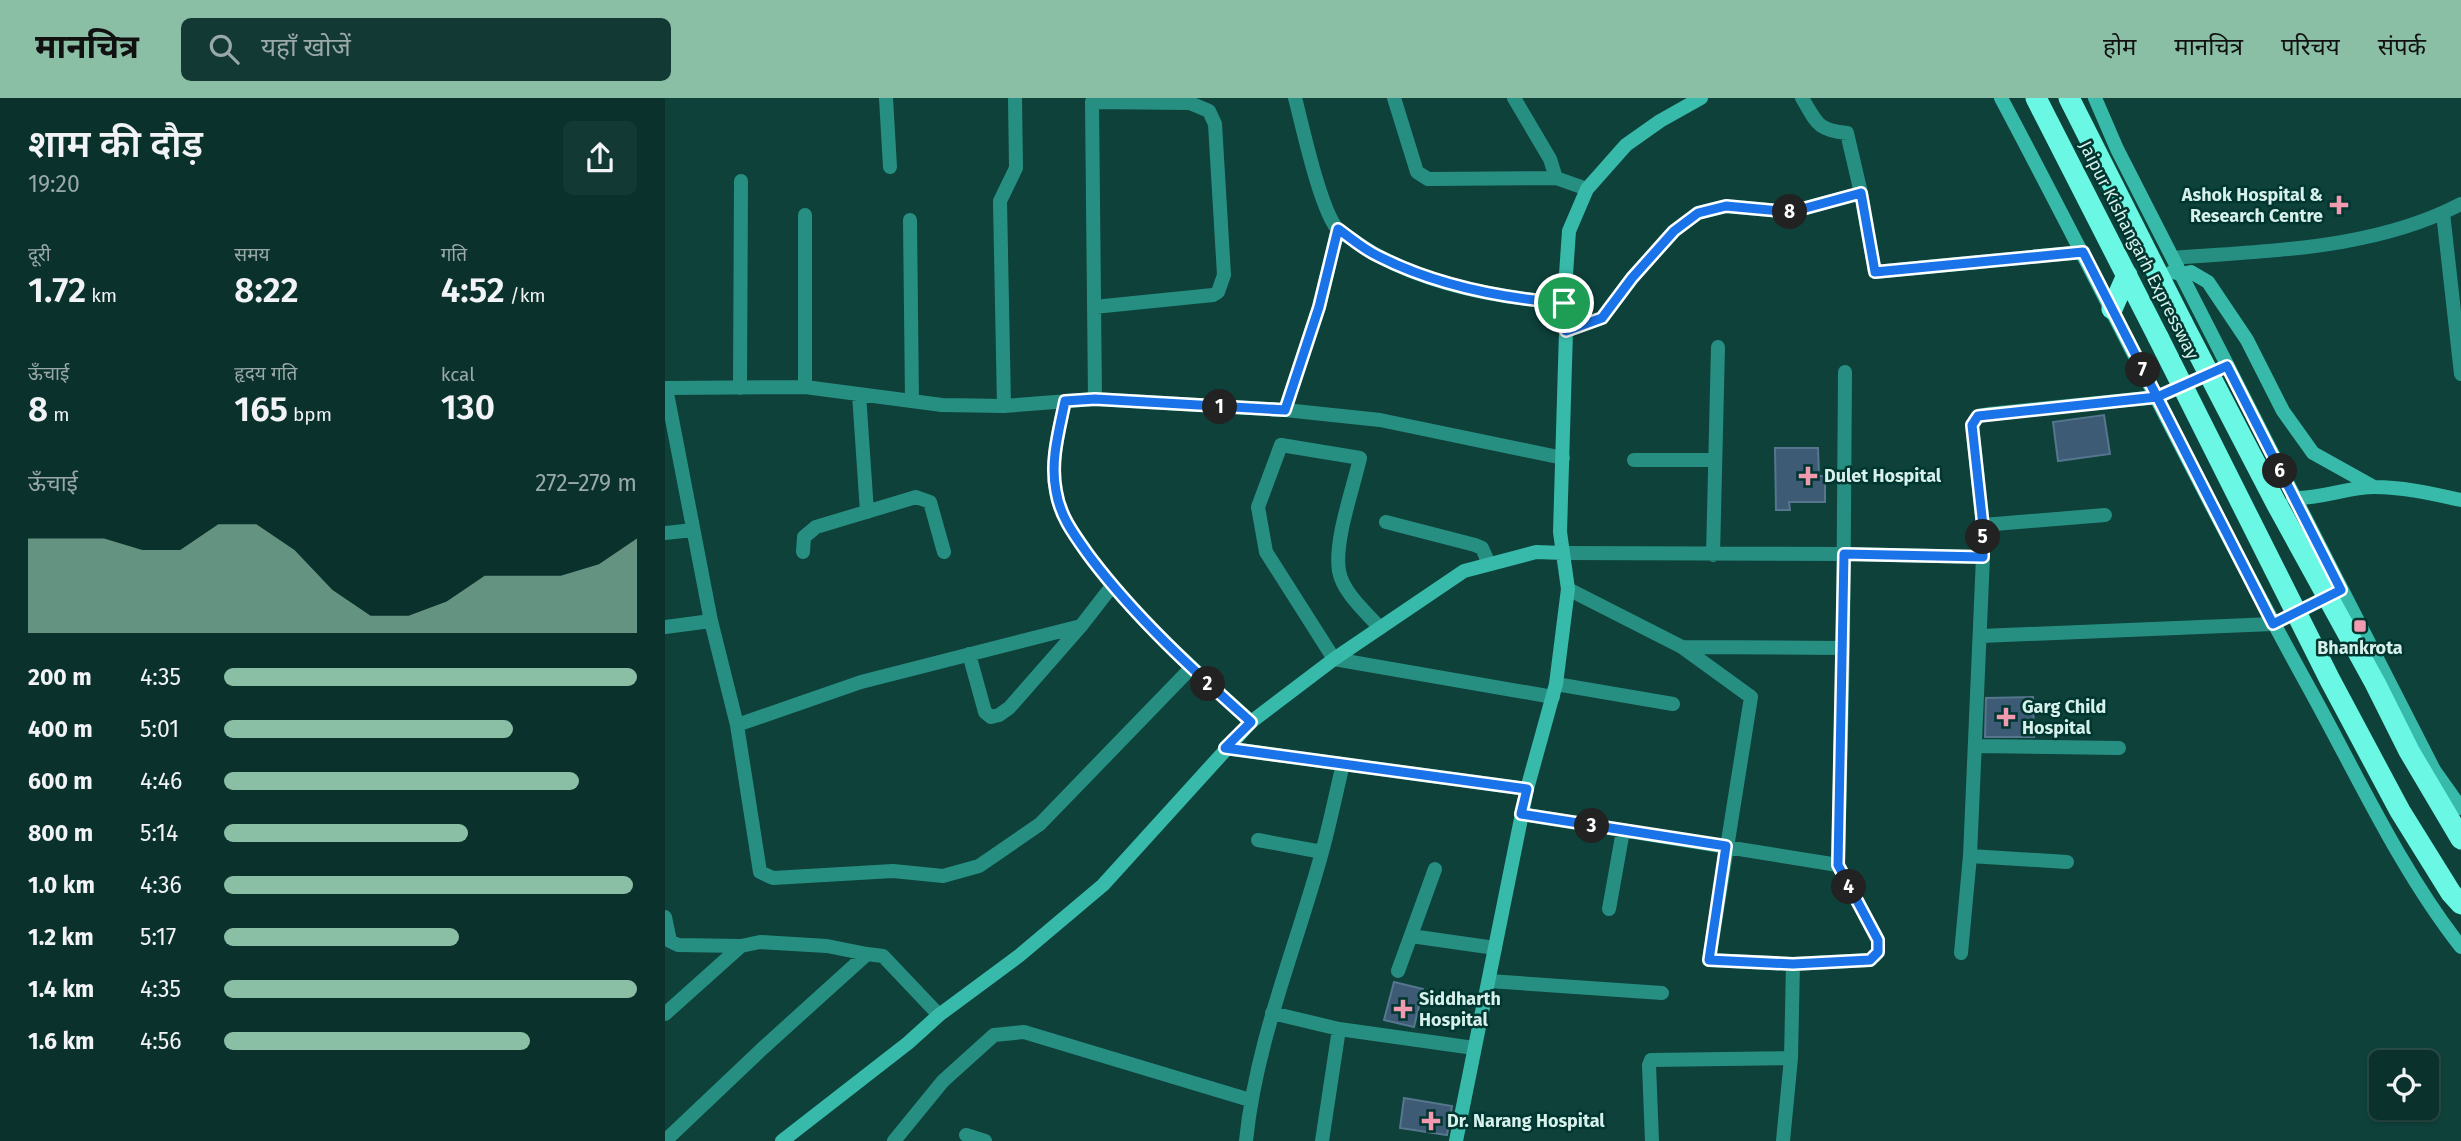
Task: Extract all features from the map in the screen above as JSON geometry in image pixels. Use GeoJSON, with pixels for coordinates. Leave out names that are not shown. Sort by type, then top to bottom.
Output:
{"type":"FeatureCollection","features":[{"type":"Feature","properties":{"kind":"highway","name":"Jaipur Kishangarh Expressway"},"geometry":{"type":"LineString","coordinates":[[2036,98],[2343,704],[2400,811],[2461,904]]}},
{"type":"Feature","properties":{"kind":"highway","name":"Jaipur Kishangarh Expressway"},"geometry":{"type":"LineString","coordinates":[[2069,98],[2276,503],[2375,683],[2409,751],[2461,839]]}},
{"type":"Feature","properties":{"kind":"highway"},"geometry":{"type":"LineString","coordinates":[[2112,309],[2127,275]]}},
{"type":"Feature","properties":{"kind":"street"},"geometry":{"type":"LineString","coordinates":[[886,98],[890,167]]}},
{"type":"Feature","properties":{"kind":"street"},"geometry":{"type":"LineString","coordinates":[[1004,406],[1000,201],[1016,168],[1015,98]]}},
{"type":"Feature","properties":{"kind":"street"},"geometry":{"type":"LineString","coordinates":[[1295,98],[1322,198],[1338,229],[1375,255],[1455,286],[1518,299],[1564,303]]}},
{"type":"Feature","properties":{"kind":"street"},"geometry":{"type":"LineString","coordinates":[[1394,98],[1417,172],[1428,179],[1556,178],[1587,189]]}},
{"type":"Feature","properties":{"kind":"street"},"geometry":{"type":"LineString","coordinates":[[1514,98],[1550,159],[1556,178]]}},
{"type":"Feature","properties":{"kind":"street"},"geometry":{"type":"LineString","coordinates":[[1456,1141],[1521,814],[1554,690],[1568,589],[1560,532],[1566,331],[1564,303],[1569,231],[1587,189],[1626,145],[1660,121],[1701,98]]}},
{"type":"Feature","properties":{"kind":"street"},"geometry":{"type":"LineString","coordinates":[[1802,98],[1817,123],[1828,131],[1847,133],[1875,272],[2083,252]]}},
{"type":"Feature","properties":{"kind":"street"},"geometry":{"type":"LineString","coordinates":[[2001,98],[2083,252],[2273,624],[2387,832],[2439,919],[2461,947]]}},
{"type":"Feature","properties":{"kind":"street"},"geometry":{"type":"LineString","coordinates":[[2095,98],[2117,149],[2293,498],[2434,770],[2461,808]]}},
{"type":"Feature","properties":{"kind":"street"},"geometry":{"type":"LineString","coordinates":[[1094,307],[1213,295],[1218,292],[1224,275],[1215,124],[1209,111],[1190,103],[1092,102],[1094,307],[1095,399]]}},
{"type":"Feature","properties":{"kind":"street"},"geometry":{"type":"LineString","coordinates":[[740,388],[741,181]]}},
{"type":"Feature","properties":{"kind":"street"},"geometry":{"type":"LineString","coordinates":[[1566,331],[1602,318],[1632,278],[1674,231],[1698,213],[1726,206],[1791,212],[1861,193]]}},
{"type":"Feature","properties":{"kind":"street"},"geometry":{"type":"LineString","coordinates":[[2173,258],[2312,246],[2379,235],[2461,204]]}},
{"type":"Feature","properties":{"kind":"street"},"geometry":{"type":"LineString","coordinates":[[2443,213],[2455,253],[2461,374]]}},
{"type":"Feature","properties":{"kind":"street"},"geometry":{"type":"LineString","coordinates":[[804,387],[805,215]]}},
{"type":"Feature","properties":{"kind":"street"},"geometry":{"type":"LineString","coordinates":[[910,220],[912,401]]}},
{"type":"Feature","properties":{"kind":"street"},"geometry":{"type":"LineString","coordinates":[[1285,410],[1319,307],[1338,229]]}},
{"type":"Feature","properties":{"kind":"street"},"geometry":{"type":"LineString","coordinates":[[2151,261],[2162,264],[2171,272],[2191,272],[2208,282],[2247,340],[2283,411],[2313,453],[2374,487]]}},
{"type":"Feature","properties":{"kind":"street"},"geometry":{"type":"LineString","coordinates":[[1713,555],[1718,347]]}},
{"type":"Feature","properties":{"kind":"street"},"geometry":{"type":"LineString","coordinates":[[1961,953],[1970,856],[1982,636],[1983,526],[1972,425],[1978,416],[2157,397],[2227,366]]}},
{"type":"Feature","properties":{"kind":"street"},"geometry":{"type":"LineString","coordinates":[[1568,589],[1682,647],[1751,697],[1709,960],[1793,964],[1870,960],[1878,952],[1878,940],[1838,865],[1845,372]]}},
{"type":"Feature","properties":{"kind":"street"},"geometry":{"type":"LineString","coordinates":[[665,380],[711,621],[737,725],[760,872],[773,878],[893,871],[943,876],[979,866],[1040,824],[1191,668]]}},
{"type":"Feature","properties":{"kind":"street"},"geometry":{"type":"LineString","coordinates":[[665,388],[804,387],[942,405],[1004,406],[1095,399],[1285,410],[1380,421],[1563,458]]}},
{"type":"Feature","properties":{"kind":"street"},"geometry":{"type":"LineString","coordinates":[[859,394],[867,512]]}},
{"type":"Feature","properties":{"kind":"street"},"geometry":{"type":"LineString","coordinates":[[1065,401],[1053,463],[1056,492],[1066,523],[1112,586],[1191,668],[1251,722]]}},
{"type":"Feature","properties":{"kind":"street"},"geometry":{"type":"LineString","coordinates":[[1380,628],[1352,596],[1339,572],[1338,547],[1360,458],[1280,445],[1258,507],[1266,552],[1333,659],[1673,704]]}},
{"type":"Feature","properties":{"kind":"street"},"geometry":{"type":"LineString","coordinates":[[1634,460],[1715,460]]}},
{"type":"Feature","properties":{"kind":"street"},"geometry":{"type":"LineString","coordinates":[[2293,498],[2374,487],[2461,500]]}},
{"type":"Feature","properties":{"kind":"street"},"geometry":{"type":"LineString","coordinates":[[803,552],[803,537],[816,527],[916,497],[930,502],[944,552]]}},
{"type":"Feature","properties":{"kind":"street"},"geometry":{"type":"LineString","coordinates":[[1983,526],[2105,516]]}},
{"type":"Feature","properties":{"kind":"street"},"geometry":{"type":"LineString","coordinates":[[1386,522],[1475,545],[1482,548],[1489,564]]}},
{"type":"Feature","properties":{"kind":"street"},"geometry":{"type":"LineString","coordinates":[[665,533],[693,530]]}},
{"type":"Feature","properties":{"kind":"street"},"geometry":{"type":"LineString","coordinates":[[782,1141],[908,1043],[939,1015],[1020,955],[1103,885],[1251,722],[1333,659],[1464,571],[1536,552],[1983,557]]}},
{"type":"Feature","properties":{"kind":"street"},"geometry":{"type":"LineString","coordinates":[[969,654],[985,712],[991,716],[999,715],[1009,708],[1081,626],[1112,586]]}},
{"type":"Feature","properties":{"kind":"street"},"geometry":{"type":"LineString","coordinates":[[1982,636],[2273,624],[2341,590]]}},
{"type":"Feature","properties":{"kind":"street"},"geometry":{"type":"LineString","coordinates":[[665,627],[711,621]]}},
{"type":"Feature","properties":{"kind":"street"},"geometry":{"type":"LineString","coordinates":[[737,725],[861,682],[1081,626]]}},
{"type":"Feature","properties":{"kind":"street"},"geometry":{"type":"LineString","coordinates":[[1682,647],[1843,648]]}},
{"type":"Feature","properties":{"kind":"street"},"geometry":{"type":"LineString","coordinates":[[1976,746],[2119,748]]}},
{"type":"Feature","properties":{"kind":"street"},"geometry":{"type":"LineString","coordinates":[[1225,748],[1527,789]]}},
{"type":"Feature","properties":{"kind":"street"},"geometry":{"type":"LineString","coordinates":[[1246,1141],[1250,1100],[1272,1013],[1322,852],[1343,764]]}},
{"type":"Feature","properties":{"kind":"street"},"geometry":{"type":"LineString","coordinates":[[1521,814],[1838,865]]}},
{"type":"Feature","properties":{"kind":"street"},"geometry":{"type":"LineString","coordinates":[[1609,909],[1623,831]]}},
{"type":"Feature","properties":{"kind":"street"},"geometry":{"type":"LineString","coordinates":[[1258,840],[1322,852]]}},
{"type":"Feature","properties":{"kind":"street"},"geometry":{"type":"LineString","coordinates":[[1970,856],[2067,862]]}},
{"type":"Feature","properties":{"kind":"street"},"geometry":{"type":"LineString","coordinates":[[1398,971],[1435,869]]}},
{"type":"Feature","properties":{"kind":"street"},"geometry":{"type":"LineString","coordinates":[[665,917],[670,941],[678,945],[741,946],[760,942],[827,946],[883,956],[939,1015]]}},
{"type":"Feature","properties":{"kind":"street"},"geometry":{"type":"LineString","coordinates":[[1411,936],[1495,948]]}},
{"type":"Feature","properties":{"kind":"street"},"geometry":{"type":"LineString","coordinates":[[665,1014],[741,946]]}},
{"type":"Feature","properties":{"kind":"street"},"geometry":{"type":"LineString","coordinates":[[665,1141],[867,954]]}},
{"type":"Feature","properties":{"kind":"street"},"geometry":{"type":"LineString","coordinates":[[1783,1141],[1791,1058],[1793,964]]}},
{"type":"Feature","properties":{"kind":"street"},"geometry":{"type":"LineString","coordinates":[[1489,981],[1662,993]]}},
{"type":"Feature","properties":{"kind":"street"},"geometry":{"type":"LineString","coordinates":[[1272,1013],[1339,1029],[1474,1048]]}},
{"type":"Feature","properties":{"kind":"street"},"geometry":{"type":"LineString","coordinates":[[1322,1141],[1339,1029]]}},
{"type":"Feature","properties":{"kind":"street"},"geometry":{"type":"LineString","coordinates":[[894,1141],[943,1081],[994,1035],[1024,1032],[1250,1100]]}},
{"type":"Feature","properties":{"kind":"street"},"geometry":{"type":"LineString","coordinates":[[1652,1141],[1651,1060],[1791,1058]]}},
{"type":"Feature","properties":{"kind":"street"},"geometry":{"type":"LineString","coordinates":[[966,1135],[985,1141]]}},
{"type":"Feature","properties":{"kind":"building"},"geometry":{"type":"Polygon","coordinates":[[[2104,415],[2110,454],[2058,461],[2053,422],[2104,415]]]}},
{"type":"Feature","properties":{"kind":"building"},"geometry":{"type":"Polygon","coordinates":[[[1775,448],[1818,448],[1819,476],[1825,476],[1825,502],[1789,502],[1790,510],[1776,510],[1775,448]]]}},
{"type":"Feature","properties":{"kind":"building"},"geometry":{"type":"Polygon","coordinates":[[[2033,697],[2034,737],[1985,737],[1986,698],[2033,697]]]}},
{"type":"Feature","properties":{"kind":"building"},"geometry":{"type":"Polygon","coordinates":[[[1394,982],[1423,989],[1414,1027],[1384,1020],[1394,982]]]}},
{"type":"Feature","properties":{"kind":"building"},"geometry":{"type":"Polygon","coordinates":[[[1404,1098],[1452,1106],[1447,1135],[1400,1128],[1404,1098]]]}},
{"type":"Feature","properties":{"kind":"place","name":"Ashok Hospital & Research Centre"},"geometry":{"type":"Point","coordinates":[2339,205]}},
{"type":"Feature","properties":{"kind":"place","name":"Dulet Hospital"},"geometry":{"type":"Point","coordinates":[1808,476]}},
{"type":"Feature","properties":{"kind":"place","name":"Bhankrota"},"geometry":{"type":"Point","coordinates":[2360,626]}},
{"type":"Feature","properties":{"kind":"place","name":"Garg Child Hospital"},"geometry":{"type":"Point","coordinates":[2006,717]}},
{"type":"Feature","properties":{"kind":"place","name":"Siddharth Hospital"},"geometry":{"type":"Point","coordinates":[1403,1009]}},
{"type":"Feature","properties":{"kind":"place","name":"Dr. Narang Hospital"},"geometry":{"type":"Point","coordinates":[1431,1121]}},
{"type":"Feature","properties":{"kind":"route"},"geometry":{"type":"LineString","coordinates":[[1564,303],[1518,299],[1455,286],[1375,255],[1338,229],[1319,307],[1285,410],[1095,399],[1065,401],[1053,463],[1056,492],[1066,523],[1112,586],[1191,668],[1251,722],[1225,748],[1527,789],[1521,814],[1726,846],[1709,960],[1793,964],[1870,960],[1878,952],[1878,940],[1838,865],[1844,554],[1983,557],[1983,526],[1972,425],[1978,416],[2157,397],[2227,366],[2341,590],[2273,624],[2157,397],[2083,252],[1875,272],[1861,193],[1791,212],[1726,206],[1698,213],[1674,231],[1632,278],[1602,318],[1566,331],[1564,303]]}}]}
